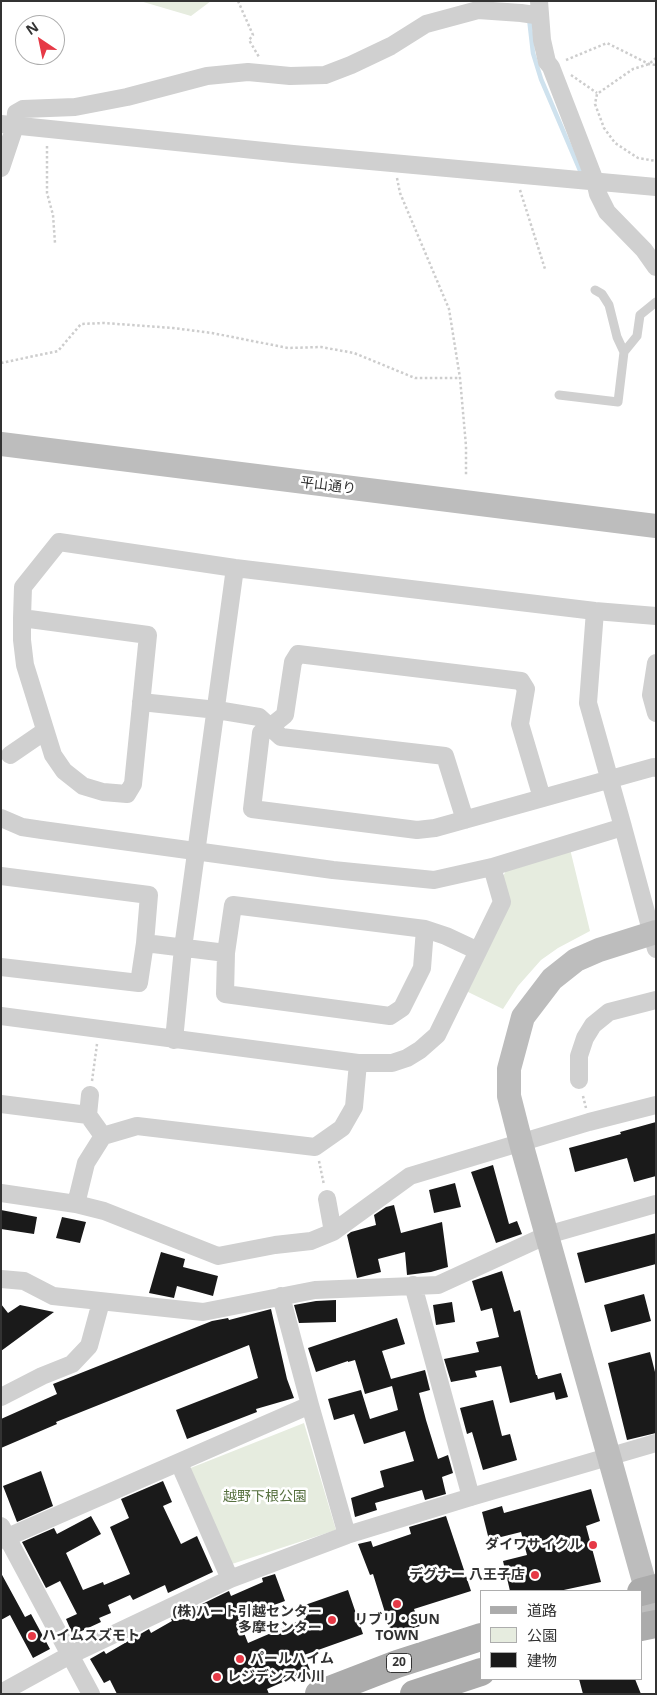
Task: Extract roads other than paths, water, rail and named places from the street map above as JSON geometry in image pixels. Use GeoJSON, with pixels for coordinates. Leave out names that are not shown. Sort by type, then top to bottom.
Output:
{"type":"FeatureCollection","features":[{"type":"Feature","properties":{"kind":"main road"},"geometry":{"type":"LineString","coordinates":[[642,1628],[656,1624]]}},
{"type":"Feature","properties":{"kind":"main road","name":"20"},"geometry":{"type":"LineString","coordinates":[[319,1694],[397,1664],[480,1637]]}},
{"type":"Feature","properties":{"kind":"main road"},"geometry":{"type":"LineString","coordinates":[[414,1694],[480,1672]]}},
{"type":"Feature","properties":{"kind":"street"},"geometry":{"type":"LineString","coordinates":[[1,168],[8,125],[16,113],[23,108],[75,107],[127,97],[207,76],[248,72],[290,76],[325,74],[351,65],[391,46],[426,24],[478,10],[533,12],[547,62],[551,67],[587,180],[598,194],[607,212],[644,250],[656,267]]}},
{"type":"Feature","properties":{"kind":"street"},"geometry":{"type":"LineString","coordinates":[[8,125],[656,187]]}},
{"type":"Feature","properties":{"kind":"street","name":"平山通り"},"geometry":{"type":"LineString","coordinates":[[2,449],[656,526]]}},
{"type":"Feature","properties":{"kind":"street"},"geometry":{"type":"LineString","coordinates":[[22,618],[148,635],[133,784],[127,794],[103,792],[83,786],[64,771],[53,755],[25,665],[22,640],[22,618],[23,588],[59,542],[235,568],[595,611],[656,616]]}},
{"type":"Feature","properties":{"kind":"street"},"geometry":{"type":"LineString","coordinates":[[174,1040],[183,948],[235,568]]}},
{"type":"Feature","properties":{"kind":"street"},"geometry":{"type":"LineString","coordinates":[[595,611],[588,703],[654,938],[599,950],[576,960],[552,979],[523,1017],[508,1069],[509,1096],[656,1624]]}},
{"type":"Feature","properties":{"kind":"street"},"geometry":{"type":"LineString","coordinates":[[542,798],[520,724],[526,689],[521,682],[298,654],[293,662],[285,715],[261,733],[252,809],[417,830],[435,828],[656,768]]}},
{"type":"Feature","properties":{"kind":"street"},"geometry":{"type":"LineString","coordinates":[[656,663],[651,695],[656,713]]}},
{"type":"Feature","properties":{"kind":"street"},"geometry":{"type":"LineString","coordinates":[[141,702],[216,710],[259,717],[281,737],[446,756],[465,820]]}},
{"type":"Feature","properties":{"kind":"street"},"geometry":{"type":"LineString","coordinates":[[10,755],[45,731]]}},
{"type":"Feature","properties":{"kind":"street"},"geometry":{"type":"LineString","coordinates":[[1,818],[22,826],[42,830],[333,870],[434,880],[492,867],[622,828]]}},
{"type":"Feature","properties":{"kind":"street"},"geometry":{"type":"LineString","coordinates":[[1,1016],[98,1036],[174,1040],[358,1063],[392,1063],[420,1050],[437,1035],[502,902],[492,867]]}},
{"type":"Feature","properties":{"kind":"street"},"geometry":{"type":"LineString","coordinates":[[1,876],[149,895],[146,943],[140,983],[1,967]]}},
{"type":"Feature","properties":{"kind":"street"},"geometry":{"type":"LineString","coordinates":[[425,929],[422,968],[402,1008],[390,1016],[225,994],[226,953],[233,905],[425,929],[446,936],[478,951]]}},
{"type":"Feature","properties":{"kind":"street"},"geometry":{"type":"LineString","coordinates":[[146,943],[226,953]]}},
{"type":"Feature","properties":{"kind":"street"},"geometry":{"type":"LineString","coordinates":[[579,1080],[579,1056],[585,1038],[593,1025],[609,1012],[656,1000]]}},
{"type":"Feature","properties":{"kind":"street"},"geometry":{"type":"LineString","coordinates":[[76,1204],[86,1163],[103,1136],[137,1126],[317,1153],[342,1128],[354,1107],[358,1063]]}},
{"type":"Feature","properties":{"kind":"street"},"geometry":{"type":"LineString","coordinates":[[90,1096],[88,1115],[103,1136]]}},
{"type":"Feature","properties":{"kind":"street"},"geometry":{"type":"LineString","coordinates":[[1,1104],[88,1115]]}},
{"type":"Feature","properties":{"kind":"street"},"geometry":{"type":"LineString","coordinates":[[1,1193],[76,1204],[104,1211],[218,1256],[275,1245],[311,1241],[333,1232],[410,1176],[589,1122],[656,1105]]}},
{"type":"Feature","properties":{"kind":"street"},"geometry":{"type":"LineString","coordinates":[[326,1199],[333,1232]]}},
{"type":"Feature","properties":{"kind":"street"},"geometry":{"type":"LineString","coordinates":[[1,1279],[24,1281],[53,1296],[204,1312],[315,1290],[438,1285],[547,1235],[656,1204]]}},
{"type":"Feature","properties":{"kind":"street"},"geometry":{"type":"LineString","coordinates":[[413,1285],[470,1497]]}},
{"type":"Feature","properties":{"kind":"street"},"geometry":{"type":"LineString","coordinates":[[282,1296],[310,1405],[347,1535]]}},
{"type":"Feature","properties":{"kind":"street"},"geometry":{"type":"LineString","coordinates":[[1,1397],[42,1376],[72,1364],[89,1346],[101,1302]]}},
{"type":"Feature","properties":{"kind":"street"},"geometry":{"type":"LineString","coordinates":[[90,1694],[3,1535],[180,1464],[310,1405]]}},
{"type":"Feature","properties":{"kind":"street"},"geometry":{"type":"LineString","coordinates":[[1,1693],[70,1655],[230,1579],[347,1535],[656,1443]]}},
{"type":"Feature","properties":{"kind":"street"},"geometry":{"type":"LineString","coordinates":[[180,1464],[230,1579]]}},
{"type":"Feature","properties":{"kind":"lane"},"geometry":{"type":"LineString","coordinates":[[595,290],[602,294],[609,305],[617,337],[624,352]]}},
{"type":"Feature","properties":{"kind":"lane"},"geometry":{"type":"LineString","coordinates":[[559,395],[618,402],[624,352],[636,336],[640,315],[656,302]]}},
{"type":"Feature","properties":{"kind":"waterway"},"geometry":{"type":"LineString","coordinates":[[529,18],[533,53],[541,79],[582,175]]}},
{"type":"Feature","properties":{"kind":"place","name":"ダイワサイクル"},"geometry":{"type":"Point","coordinates":[593,1545]}},
{"type":"Feature","properties":{"kind":"place","name":"デグナー 八王子店"},"geometry":{"type":"Point","coordinates":[535,1575]}},
{"type":"Feature","properties":{"kind":"place","name":"リブリ・SUN TOWN"},"geometry":{"type":"Point","coordinates":[397,1604]}},
{"type":"Feature","properties":{"kind":"place","name":"(株)ハート引越センター 多摩センター"},"geometry":{"type":"Point","coordinates":[332,1620]}},
{"type":"Feature","properties":{"kind":"place","name":"ハイムスズモト"},"geometry":{"type":"Point","coordinates":[32,1636]}},
{"type":"Feature","properties":{"kind":"place","name":"パールハイム"},"geometry":{"type":"Point","coordinates":[240,1659]}},
{"type":"Feature","properties":{"kind":"place","name":"レジデンス小川"},"geometry":{"type":"Point","coordinates":[217,1677]}},
{"type":"Feature","properties":{"kind":"park label","name":"越野下根公園"},"geometry":{"type":"Point","coordinates":[265,1497]}}]}
